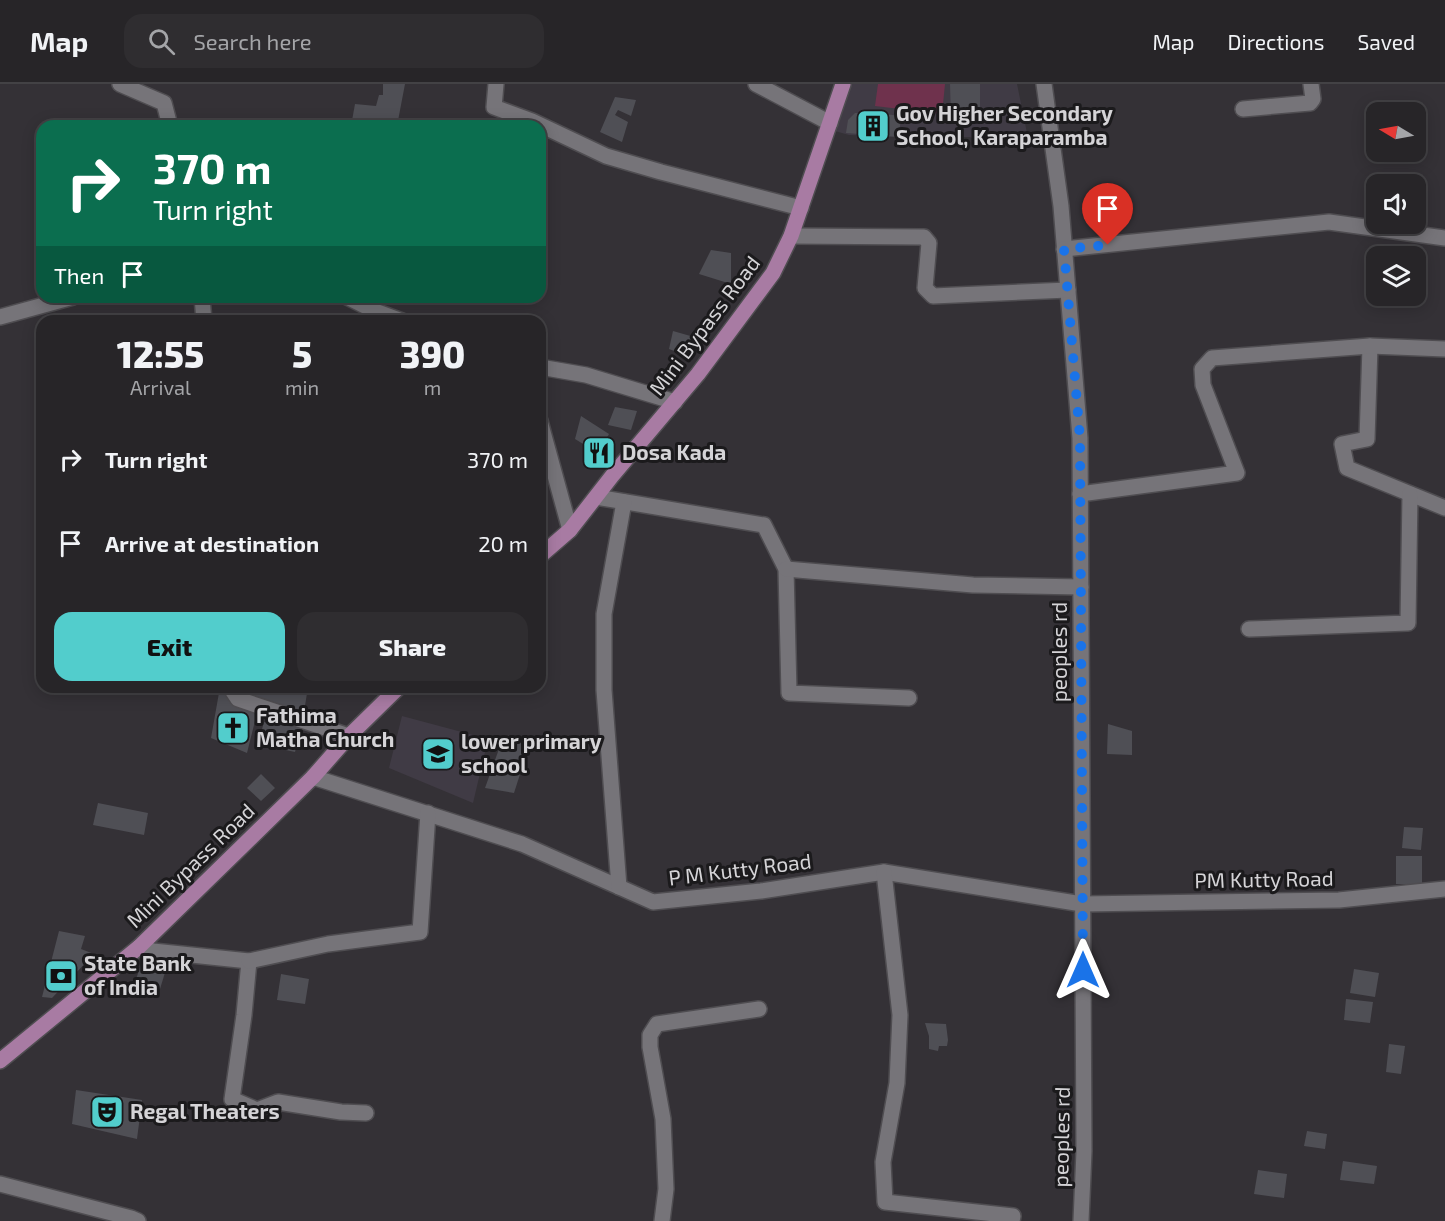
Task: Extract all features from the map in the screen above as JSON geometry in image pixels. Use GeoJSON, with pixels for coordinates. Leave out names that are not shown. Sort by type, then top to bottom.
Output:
{"type":"FeatureCollection","features":[{"type":"Feature","properties":{"kind":"main road","name":"Mini Bypass Road"},"geometry":{"type":"LineString","coordinates":[[546,551],[570,530],[698,374],[773,273],[791,236],[843,84]]}},
{"type":"Feature","properties":{"kind":"main road","name":"Mini Bypass Road"},"geometry":{"type":"LineString","coordinates":[[0,1061],[139,946],[314,777],[349,736],[393,693]]}},
{"type":"Feature","properties":{"kind":"street"},"geometry":{"type":"LineString","coordinates":[[120,84],[164,103],[168,120]]}},
{"type":"Feature","properties":{"kind":"street"},"geometry":{"type":"LineString","coordinates":[[496,84],[494,107],[529,120]]}},
{"type":"Feature","properties":{"kind":"street"},"geometry":{"type":"LineString","coordinates":[[756,84],[830,123]]}},
{"type":"Feature","properties":{"kind":"street","name":"peoples rd"},"geometry":{"type":"LineString","coordinates":[[1044,84],[1061,206],[1080,438],[1084,1151],[1081,1221]]}},
{"type":"Feature","properties":{"kind":"street"},"geometry":{"type":"LineString","coordinates":[[1243,109],[1310,103],[1313,99],[1311,84]]}},
{"type":"Feature","properties":{"kind":"street"},"geometry":{"type":"LineString","coordinates":[[546,128],[606,156],[801,208]]}},
{"type":"Feature","properties":{"kind":"street"},"geometry":{"type":"LineString","coordinates":[[1064,249],[1329,222],[1445,238]]}},
{"type":"Feature","properties":{"kind":"street"},"geometry":{"type":"LineString","coordinates":[[791,236],[924,237],[929,243],[924,288],[933,296],[1068,290]]}},
{"type":"Feature","properties":{"kind":"street"},"geometry":{"type":"LineString","coordinates":[[0,317],[51,303]]}},
{"type":"Feature","properties":{"kind":"street"},"geometry":{"type":"LineString","coordinates":[[359,303],[386,315]]}},
{"type":"Feature","properties":{"kind":"street"},"geometry":{"type":"LineString","coordinates":[[1080,494],[1237,473],[1203,385],[1202,369],[1212,358],[1370,346],[1445,349]]}},
{"type":"Feature","properties":{"kind":"street"},"geometry":{"type":"LineString","coordinates":[[1370,346],[1367,439],[1342,444],[1347,468],[1445,508]]}},
{"type":"Feature","properties":{"kind":"street"},"geometry":{"type":"LineString","coordinates":[[546,368],[586,375],[675,402]]}},
{"type":"Feature","properties":{"kind":"street"},"geometry":{"type":"LineString","coordinates":[[546,443],[570,530]]}},
{"type":"Feature","properties":{"kind":"street"},"geometry":{"type":"LineString","coordinates":[[1249,629],[1408,623],[1410,494]]}},
{"type":"Feature","properties":{"kind":"street"},"geometry":{"type":"LineString","coordinates":[[596,497],[764,525],[786,569],[789,693],[909,698]]}},
{"type":"Feature","properties":{"kind":"street"},"geometry":{"type":"LineString","coordinates":[[618,887],[604,690],[604,614],[624,502]]}},
{"type":"Feature","properties":{"kind":"street"},"geometry":{"type":"LineString","coordinates":[[786,569],[973,585],[1081,587]]}},
{"type":"Feature","properties":{"kind":"street"},"geometry":{"type":"LineString","coordinates":[[234,693],[238,699],[349,736]]}},
{"type":"Feature","properties":{"kind":"street","name":"P M Kutty Road"},"geometry":{"type":"LineString","coordinates":[[314,777],[522,844],[653,902],[761,891],[884,872],[1082,904]]}},
{"type":"Feature","properties":{"kind":"street"},"geometry":{"type":"LineString","coordinates":[[139,946],[153,951],[249,961],[328,944],[420,932],[428,813]]}},
{"type":"Feature","properties":{"kind":"street"},"geometry":{"type":"LineString","coordinates":[[884,872],[900,1015],[897,1083],[883,1162],[885,1202],[1013,1216],[1012,1221]]}},
{"type":"Feature","properties":{"kind":"street","name":"PM Kutty Road"},"geometry":{"type":"LineString","coordinates":[[1082,904],[1339,900],[1445,889]]}},
{"type":"Feature","properties":{"kind":"street"},"geometry":{"type":"LineString","coordinates":[[249,961],[232,1099],[257,1110],[278,1102],[341,1112],[366,1113]]}},
{"type":"Feature","properties":{"kind":"street"},"geometry":{"type":"LineString","coordinates":[[662,1221],[666,1189],[663,1119],[650,1047],[650,1035],[657,1024],[759,1009]]}},
{"type":"Feature","properties":{"kind":"street"},"geometry":{"type":"LineString","coordinates":[[0,1184],[138,1221]]}},
{"type":"Feature","properties":{"kind":"shaded area"},"geometry":{"type":"Polygon","coordinates":[[[849,84],[1017,84],[1027,133],[986,146],[970,137],[849,135],[835,131],[849,84]]]}},
{"type":"Feature","properties":{"kind":"shaded area"},"geometry":{"type":"Polygon","coordinates":[[[878,84],[945,84],[942,114],[875,106],[878,84]]]}},
{"type":"Feature","properties":{"kind":"shaded area","name":"lower primary school"},"geometry":{"type":"Polygon","coordinates":[[[402,716],[488,739],[473,803],[389,768],[402,716]]]}},
{"type":"Feature","properties":{"kind":"building"},"geometry":{"type":"Polygon","coordinates":[[[383,84],[405,84],[398,120],[352,120],[355,104],[376,106],[379,95],[383,95],[383,84]]]}},
{"type":"Feature","properties":{"kind":"building"},"geometry":{"type":"Polygon","coordinates":[[[950,84],[980,84],[980,115],[951,116],[950,84]]]}},
{"type":"Feature","properties":{"kind":"building"},"geometry":{"type":"Polygon","coordinates":[[[615,97],[636,100],[631,116],[618,110],[615,115],[628,122],[622,142],[600,132],[615,97]]]}},
{"type":"Feature","properties":{"kind":"building","name":"Gov Higher Secondary School, Karaparamba"},"geometry":{"type":"Polygon","coordinates":[[[855,113],[901,116],[899,137],[846,133],[848,120],[855,113]]]}},
{"type":"Feature","properties":{"kind":"building"},"geometry":{"type":"Polygon","coordinates":[[[711,250],[731,253],[731,284],[699,274],[711,250]]]}},
{"type":"Feature","properties":{"kind":"building"},"geometry":{"type":"Polygon","coordinates":[[[673,331],[701,339],[690,357],[669,349],[673,331]]]}},
{"type":"Feature","properties":{"kind":"building"},"geometry":{"type":"Polygon","coordinates":[[[615,407],[637,411],[631,430],[608,425],[615,407]]]}},
{"type":"Feature","properties":{"kind":"building"},"geometry":{"type":"Polygon","coordinates":[[[581,416],[609,434],[598,453],[575,439],[581,416]]]}},
{"type":"Feature","properties":{"kind":"building","name":"Fathima Matha Church"},"geometry":{"type":"Polygon","coordinates":[[[219,693],[307,693],[303,718],[258,709],[247,753],[211,738],[219,693]]]}},
{"type":"Feature","properties":{"kind":"building"},"geometry":{"type":"Polygon","coordinates":[[[264,722],[301,728],[295,752],[258,744],[264,722]]]}},
{"type":"Feature","properties":{"kind":"building"},"geometry":{"type":"Polygon","coordinates":[[[1108,724],[1132,731],[1132,755],[1107,754],[1108,724]]]}},
{"type":"Feature","properties":{"kind":"building"},"geometry":{"type":"Polygon","coordinates":[[[504,735],[531,740],[514,793],[485,788],[504,735]]]}},
{"type":"Feature","properties":{"kind":"building"},"geometry":{"type":"Polygon","coordinates":[[[261,774],[275,788],[261,801],[247,788],[261,774]]]}},
{"type":"Feature","properties":{"kind":"building"},"geometry":{"type":"Polygon","coordinates":[[[98,803],[148,813],[144,835],[93,825],[98,803]]]}},
{"type":"Feature","properties":{"kind":"building"},"geometry":{"type":"Polygon","coordinates":[[[1404,827],[1423,828],[1421,850],[1402,848],[1404,827]]]}},
{"type":"Feature","properties":{"kind":"building"},"geometry":{"type":"Polygon","coordinates":[[[1396,856],[1422,856],[1422,884],[1396,884],[1396,856]]]}},
{"type":"Feature","properties":{"kind":"building","name":"State Bank of India"},"geometry":{"type":"Polygon","coordinates":[[[59,931],[85,936],[81,949],[94,954],[52,998],[42,997],[59,931]]]}},
{"type":"Feature","properties":{"kind":"building"},"geometry":{"type":"Polygon","coordinates":[[[142,962],[167,966],[160,989],[135,982],[142,962]]]}},
{"type":"Feature","properties":{"kind":"building"},"geometry":{"type":"Polygon","coordinates":[[[1354,969],[1379,973],[1375,997],[1350,993],[1354,969]]]}},
{"type":"Feature","properties":{"kind":"building"},"geometry":{"type":"Polygon","coordinates":[[[281,974],[309,979],[305,1004],[277,1000],[281,974]]]}},
{"type":"Feature","properties":{"kind":"building"},"geometry":{"type":"Polygon","coordinates":[[[1346,999],[1373,1002],[1370,1023],[1344,1020],[1346,999]]]}},
{"type":"Feature","properties":{"kind":"building"},"geometry":{"type":"Polygon","coordinates":[[[925,1023],[946,1024],[947,1046],[939,1046],[938,1051],[929,1049],[929,1036],[925,1023]]]}},
{"type":"Feature","properties":{"kind":"building"},"geometry":{"type":"Polygon","coordinates":[[[1389,1044],[1405,1046],[1401,1074],[1386,1072],[1389,1044]]]}},
{"type":"Feature","properties":{"kind":"building","name":"Regal Theaters"},"geometry":{"type":"Polygon","coordinates":[[[76,1090],[142,1100],[137,1139],[72,1124],[76,1090]]]}},
{"type":"Feature","properties":{"kind":"building"},"geometry":{"type":"Polygon","coordinates":[[[1307,1131],[1327,1134],[1325,1149],[1304,1146],[1307,1131]]]}},
{"type":"Feature","properties":{"kind":"building"},"geometry":{"type":"Polygon","coordinates":[[[1343,1161],[1377,1166],[1374,1184],[1340,1180],[1343,1161]]]}},
{"type":"Feature","properties":{"kind":"building"},"geometry":{"type":"Polygon","coordinates":[[[1258,1170],[1287,1174],[1284,1198],[1254,1194],[1258,1170]]]}},
{"type":"Feature","properties":{"kind":"place","name":"Gov Higher Secondary School, Karaparamba"},"geometry":{"type":"Point","coordinates":[873,126]}},
{"type":"Feature","properties":{"kind":"place","name":"Dosa Kada"},"geometry":{"type":"Point","coordinates":[599,453]}},
{"type":"Feature","properties":{"kind":"place","name":"Fathima Matha Church"},"geometry":{"type":"Point","coordinates":[233,728]}},
{"type":"Feature","properties":{"kind":"place","name":"lower primary school"},"geometry":{"type":"Point","coordinates":[438,754]}},
{"type":"Feature","properties":{"kind":"place","name":"State Bank of India"},"geometry":{"type":"Point","coordinates":[61,976]}},
{"type":"Feature","properties":{"kind":"place","name":"Regal Theaters"},"geometry":{"type":"Point","coordinates":[107,1112]}},
{"type":"Feature","properties":{"kind":"route"},"geometry":{"type":"LineString","coordinates":[[1083,970],[1080,438],[1064,249],[1108,245]]}}]}
